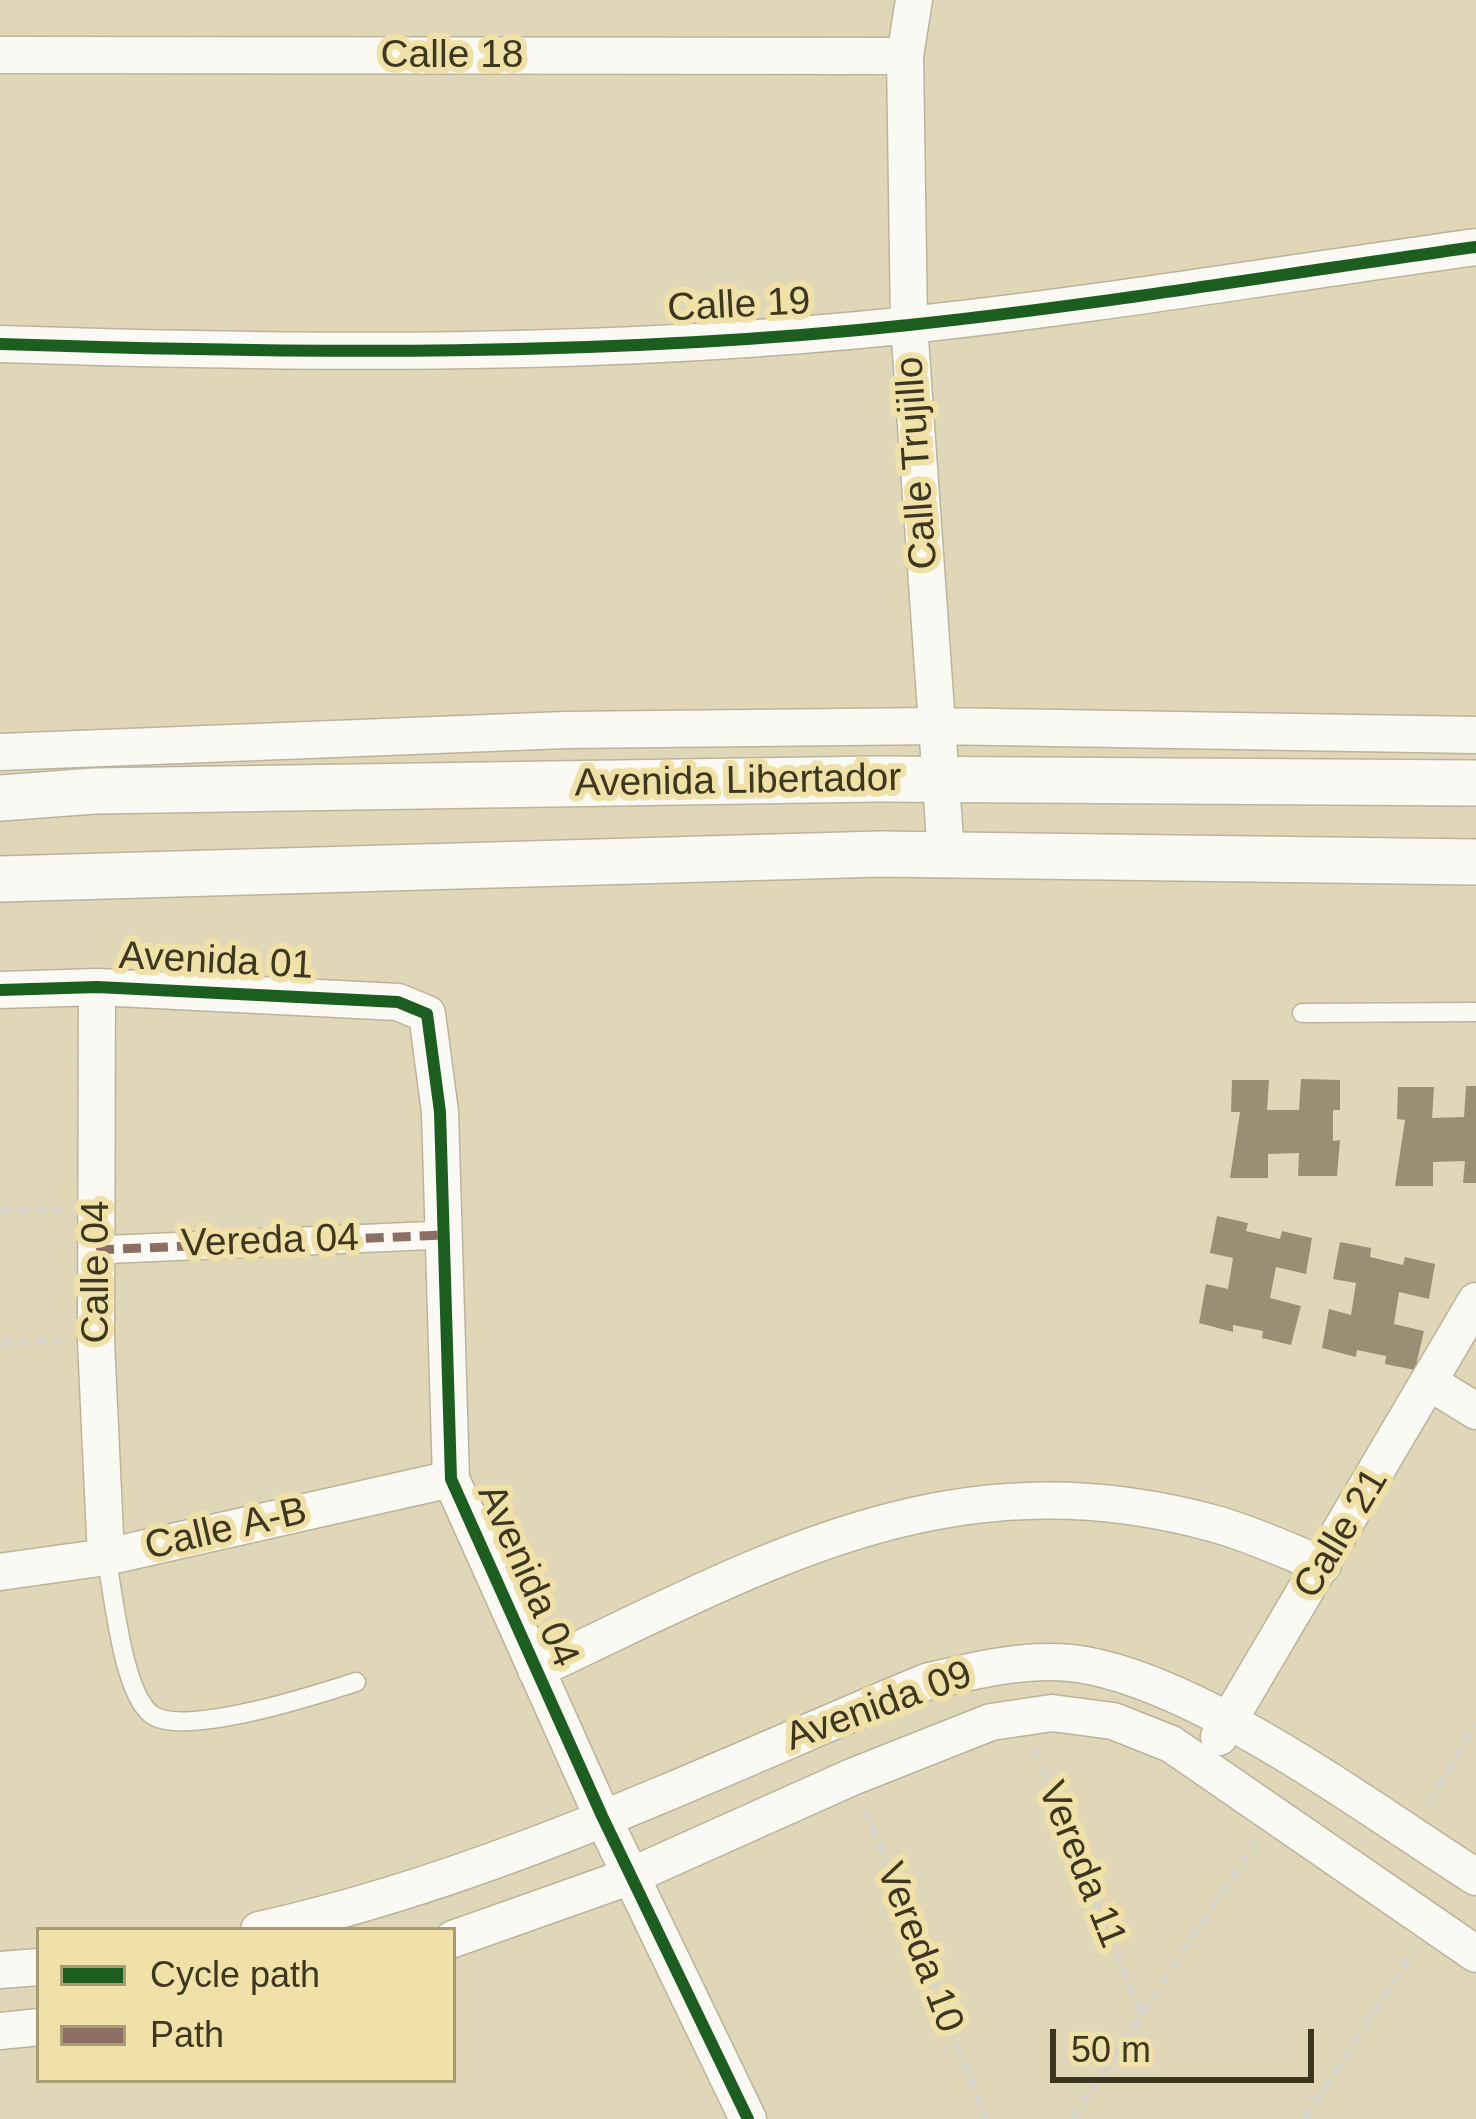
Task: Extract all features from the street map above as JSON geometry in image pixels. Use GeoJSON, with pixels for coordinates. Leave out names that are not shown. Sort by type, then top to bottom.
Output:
{"type":"FeatureCollection","features":[{"type":"Feature","properties":{"kind":"street","name":"Calle Trujillo"},"geometry":{"type":"LineString","coordinates":[[914,0],[905,56],[909,326],[946,854]]}},
{"type":"Feature","properties":{"kind":"street","name":"Calle 18"},"geometry":{"type":"LineString","coordinates":[[0,55],[905,56]]}},
{"type":"Feature","properties":{"kind":"street","name":"Calle 19"},"geometry":{"type":"LineString","coordinates":[[0,344],[170,350],[526,346],[909,326],[1476,247]]}},
{"type":"Feature","properties":{"kind":"street"},"geometry":{"type":"LineString","coordinates":[[0,752],[565,730],[936,726],[1476,735]]}},
{"type":"Feature","properties":{"kind":"street","name":"Avenida Libertador"},"geometry":{"type":"LineString","coordinates":[[0,798],[94,791],[940,780],[1476,783]]}},
{"type":"Feature","properties":{"kind":"street","name":"Avenida Libertador"},"geometry":{"type":"LineString","coordinates":[[0,878],[946,854],[1476,862]]}},
{"type":"Feature","properties":{"kind":"street","name":"Avenida 01"},"geometry":{"type":"LineString","coordinates":[[0,990],[97,986],[398,1002],[427,1014]]}},
{"type":"Feature","properties":{"kind":"street","name":"Calle 04"},"geometry":{"type":"LineString","coordinates":[[97,986],[96,1341],[106,1557]]}},
{"type":"Feature","properties":{"kind":"street","name":"Avenida 04"},"geometry":{"type":"LineString","coordinates":[[427,1014],[440,1112],[451,1480],[602,1816],[748,2119]]}},
{"type":"Feature","properties":{"kind":"street","name":"Vereda 04"},"geometry":{"type":"LineString","coordinates":[[96,1250],[443,1235]]}},
{"type":"Feature","properties":{"kind":"street","name":"Calle 21"},"geometry":{"type":"LineString","coordinates":[[1202,1764],[1432,1384],[1476,1301]]}},
{"type":"Feature","properties":{"kind":"street"},"geometry":{"type":"LineString","coordinates":[[1432,1384],[1476,1411]]}},
{"type":"Feature","properties":{"kind":"street","name":"Calle A-B"},"geometry":{"type":"LineString","coordinates":[[0,1572],[106,1557],[451,1480]]}},
{"type":"Feature","properties":{"kind":"street"},"geometry":{"type":"LineString","coordinates":[[536,1670],[766,1562],[896,1519],[1009,1497],[1169,1513],[1216,1523],[1323,1565]]}},
{"type":"Feature","properties":{"kind":"street","name":"Avenida 09"},"geometry":{"type":"LineString","coordinates":[[270,1927],[468,1873],[926,1682],[996,1666],[1070,1663],[1131,1677],[1229,1721],[1476,1876]]}},
{"type":"Feature","properties":{"kind":"street","name":"Avenida 09"},"geometry":{"type":"LineString","coordinates":[[456,1939],[631,1876],[852,1777],[1022,1716],[1068,1714],[1113,1721],[1202,1764],[1476,1954]]}},
{"type":"Feature","properties":{"kind":"street"},"geometry":{"type":"LineString","coordinates":[[0,1970],[36,1967]]}},
{"type":"Feature","properties":{"kind":"street"},"geometry":{"type":"LineString","coordinates":[[0,2031],[36,2027]]}},
{"type":"Feature","properties":{"kind":"lane"},"geometry":{"type":"LineString","coordinates":[[1302,1013],[1476,1012]]}},
{"type":"Feature","properties":{"kind":"lane"},"geometry":{"type":"LineString","coordinates":[[106,1557],[133,1687],[149,1714],[168,1723],[213,1718],[356,1682]]}},
{"type":"Feature","properties":{"kind":"path"},"geometry":{"type":"LineString","coordinates":[[0,1211],[96,1210]]}},
{"type":"Feature","properties":{"kind":"path"},"geometry":{"type":"LineString","coordinates":[[0,1342],[96,1341]]}},
{"type":"Feature","properties":{"kind":"path"},"geometry":{"type":"LineString","coordinates":[[1410,1835],[1476,1724]]}},
{"type":"Feature","properties":{"kind":"path"},"geometry":{"type":"LineString","coordinates":[[1072,2119],[1275,1813]]}},
{"type":"Feature","properties":{"kind":"path"},"geometry":{"type":"LineString","coordinates":[[1304,2119],[1432,1924]]}},
{"type":"Feature","properties":{"kind":"building"},"geometry":{"type":"Polygon","coordinates":[[[1301,1079],[1340,1080],[1340,1110],[1333,1110],[1333,1141],[1340,1140],[1337,1176],[1298,1176],[1299,1153],[1268,1154],[1268,1178],[1230,1178],[1240,1112],[1231,1112],[1232,1080],[1269,1080],[1267,1110],[1299,1110],[1301,1079]]]}},
{"type":"Feature","properties":{"kind":"building"},"geometry":{"type":"Polygon","coordinates":[[[1466,1086],[1476,1086],[1476,1183],[1463,1183],[1465,1161],[1433,1162],[1433,1186],[1395,1186],[1405,1120],[1397,1119],[1398,1087],[1434,1087],[1432,1118],[1464,1117],[1466,1086]]]}},
{"type":"Feature","properties":{"kind":"building"},"geometry":{"type":"Polygon","coordinates":[[[1217,1216],[1248,1223],[1246,1231],[1280,1239],[1282,1231],[1312,1238],[1306,1274],[1276,1267],[1270,1298],[1301,1306],[1291,1345],[1262,1338],[1263,1331],[1233,1325],[1233,1332],[1199,1323],[1206,1284],[1228,1289],[1233,1258],[1210,1253],[1217,1216]]]}},
{"type":"Feature","properties":{"kind":"building"},"geometry":{"type":"Polygon","coordinates":[[[1340,1242],[1371,1248],[1370,1257],[1403,1265],[1405,1257],[1435,1264],[1429,1299],[1399,1292],[1394,1324],[1424,1331],[1415,1370],[1385,1364],[1386,1356],[1357,1350],[1356,1357],[1322,1348],[1329,1309],[1351,1315],[1356,1283],[1333,1279],[1340,1242]]]}},
{"type":"Feature","properties":{"kind":"marked path"},"geometry":{"type":"LineString","coordinates":[[96,1250],[443,1235]]}},
{"type":"Feature","properties":{"kind":"cycle path"},"geometry":{"type":"LineString","coordinates":[[0,344],[341,351],[683,343],[980,317],[1476,247]]}},
{"type":"Feature","properties":{"kind":"cycle path"},"geometry":{"type":"LineString","coordinates":[[0,990],[97,987],[398,1002],[427,1014],[440,1112],[451,1479],[602,1816],[748,2119]]}}]}
